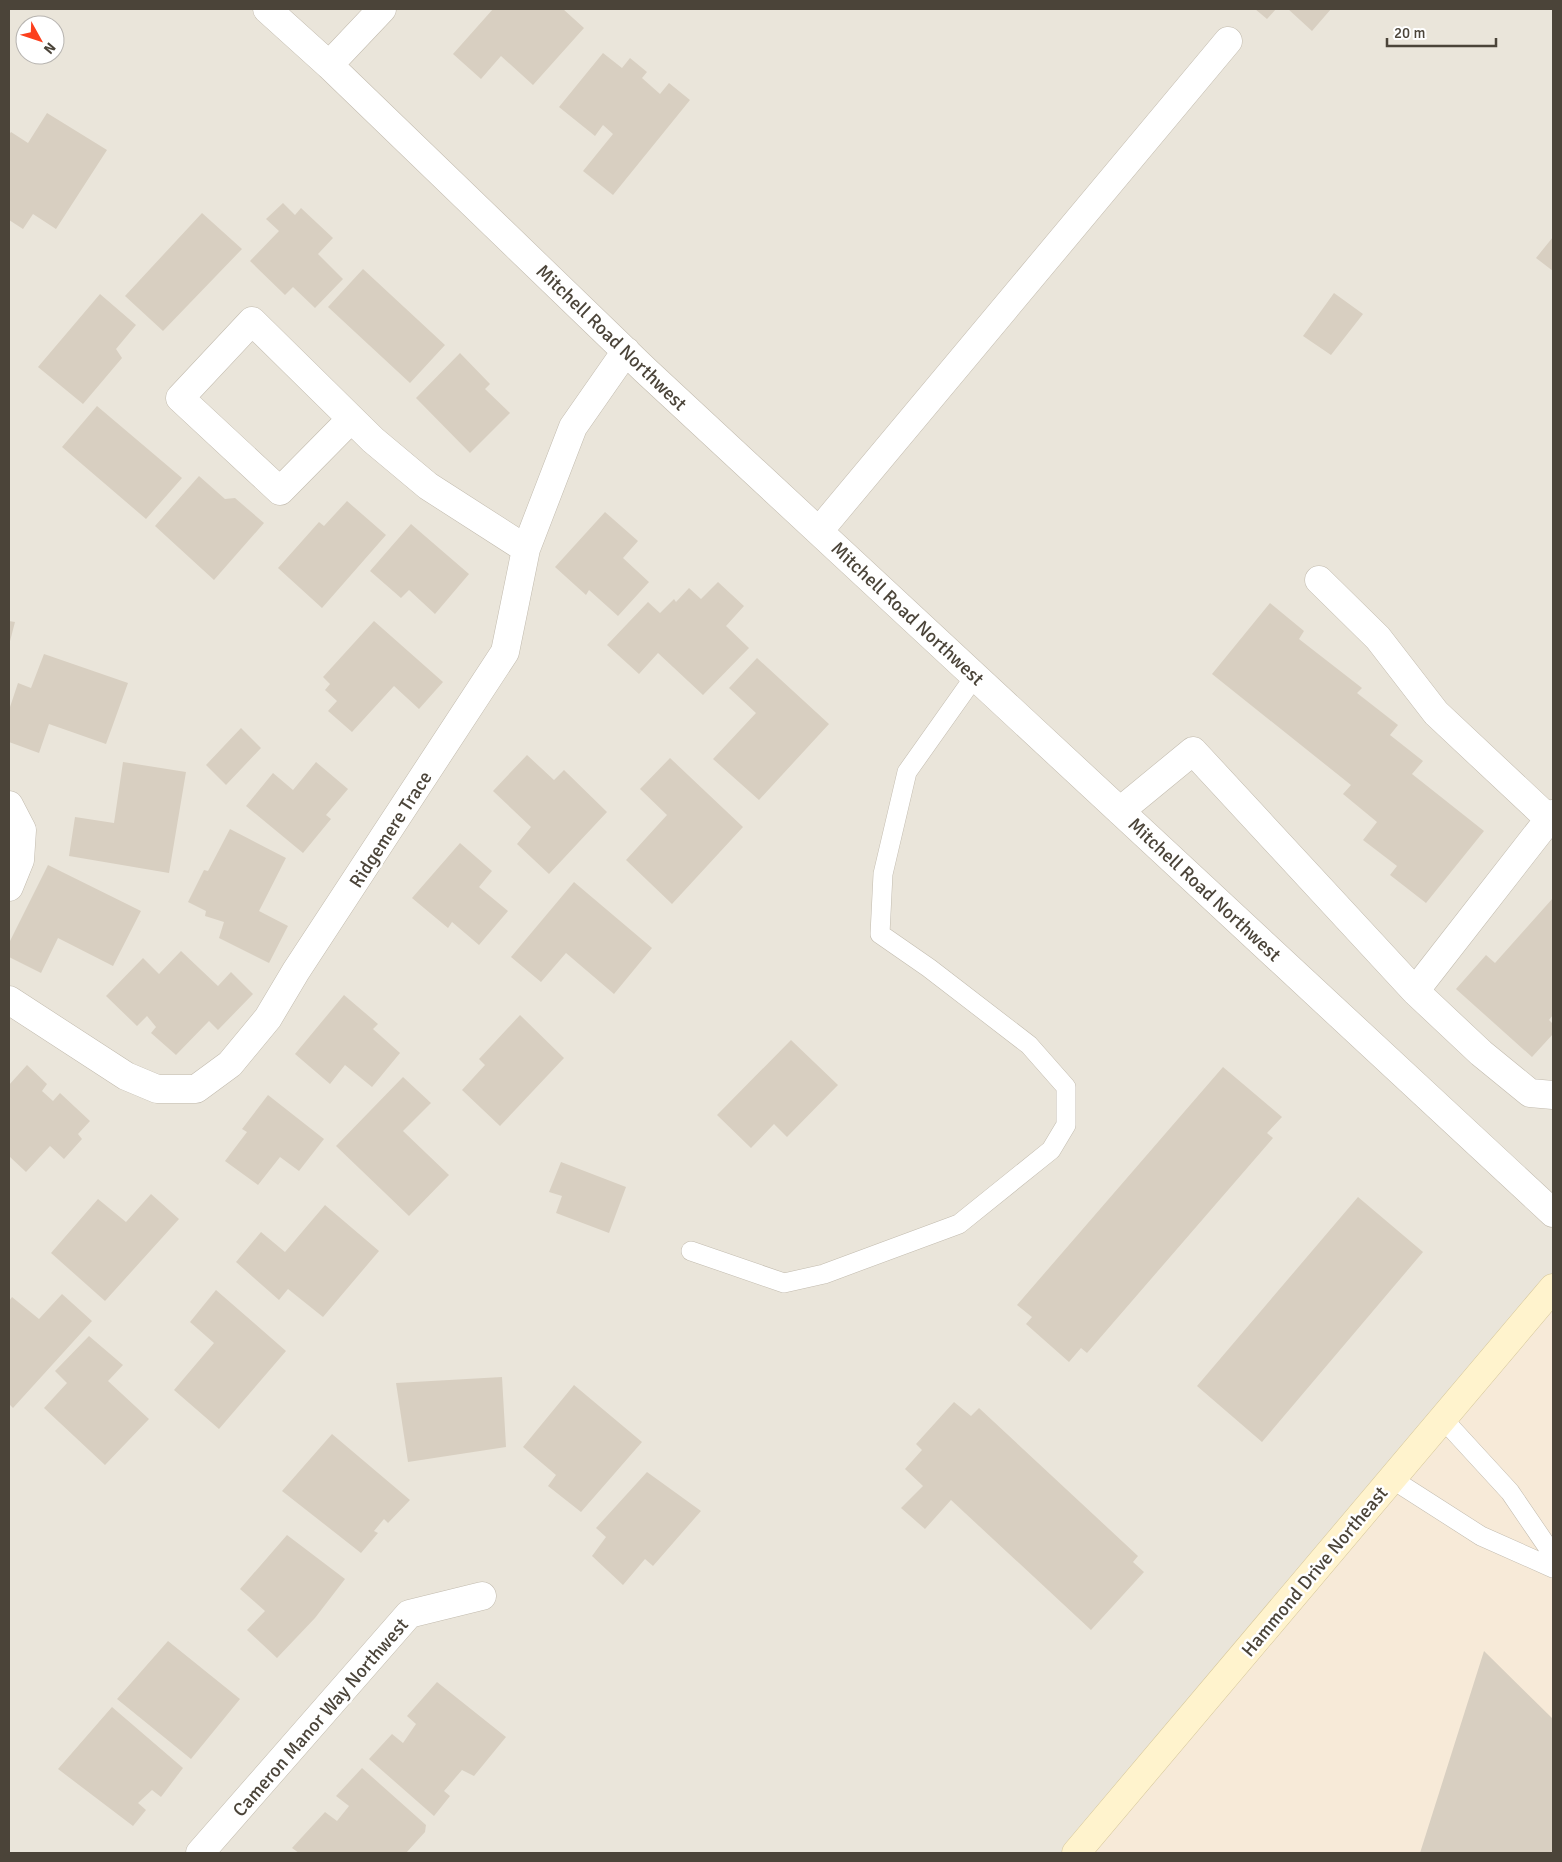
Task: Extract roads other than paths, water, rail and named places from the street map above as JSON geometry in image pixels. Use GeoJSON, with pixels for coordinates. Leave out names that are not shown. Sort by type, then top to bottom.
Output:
{"type":"FeatureCollection","features":[{"type":"Feature","properties":{"kind":"street","name":"Mitchell Road Northwest"},"geometry":{"type":"LineString","coordinates":[[267,9],[329,65],[626,351],[1553,1213]]}},
{"type":"Feature","properties":{"kind":"street"},"geometry":{"type":"LineString","coordinates":[[329,65],[382,9]]}},
{"type":"Feature","properties":{"kind":"street"},"geometry":{"type":"LineString","coordinates":[[819,531],[1228,41]]}},
{"type":"Feature","properties":{"kind":"street"},"geometry":{"type":"LineString","coordinates":[[351,419],[280,491],[180,398],[252,321],[373,440],[428,486],[526,549]]}},
{"type":"Feature","properties":{"kind":"street","name":"Ridgemere Trace"},"geometry":{"type":"LineString","coordinates":[[9,1000],[126,1076],[157,1089],[196,1090],[230,1064],[268,1018],[296,971],[504,652],[526,549],[573,427],[626,351]]}},
{"type":"Feature","properties":{"kind":"street"},"geometry":{"type":"LineString","coordinates":[[1319,580],[1378,638],[1436,713],[1551,816],[1415,991]]}},
{"type":"Feature","properties":{"kind":"street"},"geometry":{"type":"LineString","coordinates":[[1120,811],[1193,751],[1415,991],[1481,1053],[1530,1093],[1553,1095]]}},
{"type":"Feature","properties":{"kind":"street"},"geometry":{"type":"LineString","coordinates":[[9,805],[22,830],[20,860],[9,887]]}},
{"type":"Feature","properties":{"kind":"street","name":"Hammond Drive Northeast"},"geometry":{"type":"LineString","coordinates":[[1076,1853],[1553,1288]]}},
{"type":"Feature","properties":{"kind":"street","name":"Cameron Manor Way Northwest"},"geometry":{"type":"LineString","coordinates":[[200,1853],[409,1614],[482,1596]]}},
{"type":"Feature","properties":{"kind":"lane"},"geometry":{"type":"LineString","coordinates":[[691,1251],[784,1283],[824,1274],[959,1224],[1051,1150],[1066,1126],[1066,1087],[1029,1046],[929,968],[880,934],[883,874],[907,772],[975,676]]}},
{"type":"Feature","properties":{"kind":"lane"},"geometry":{"type":"LineString","coordinates":[[1443,1419],[1510,1492],[1551,1545]]}},
{"type":"Feature","properties":{"kind":"lane"},"geometry":{"type":"LineString","coordinates":[[1392,1479],[1481,1536],[1553,1568]]}}]}
